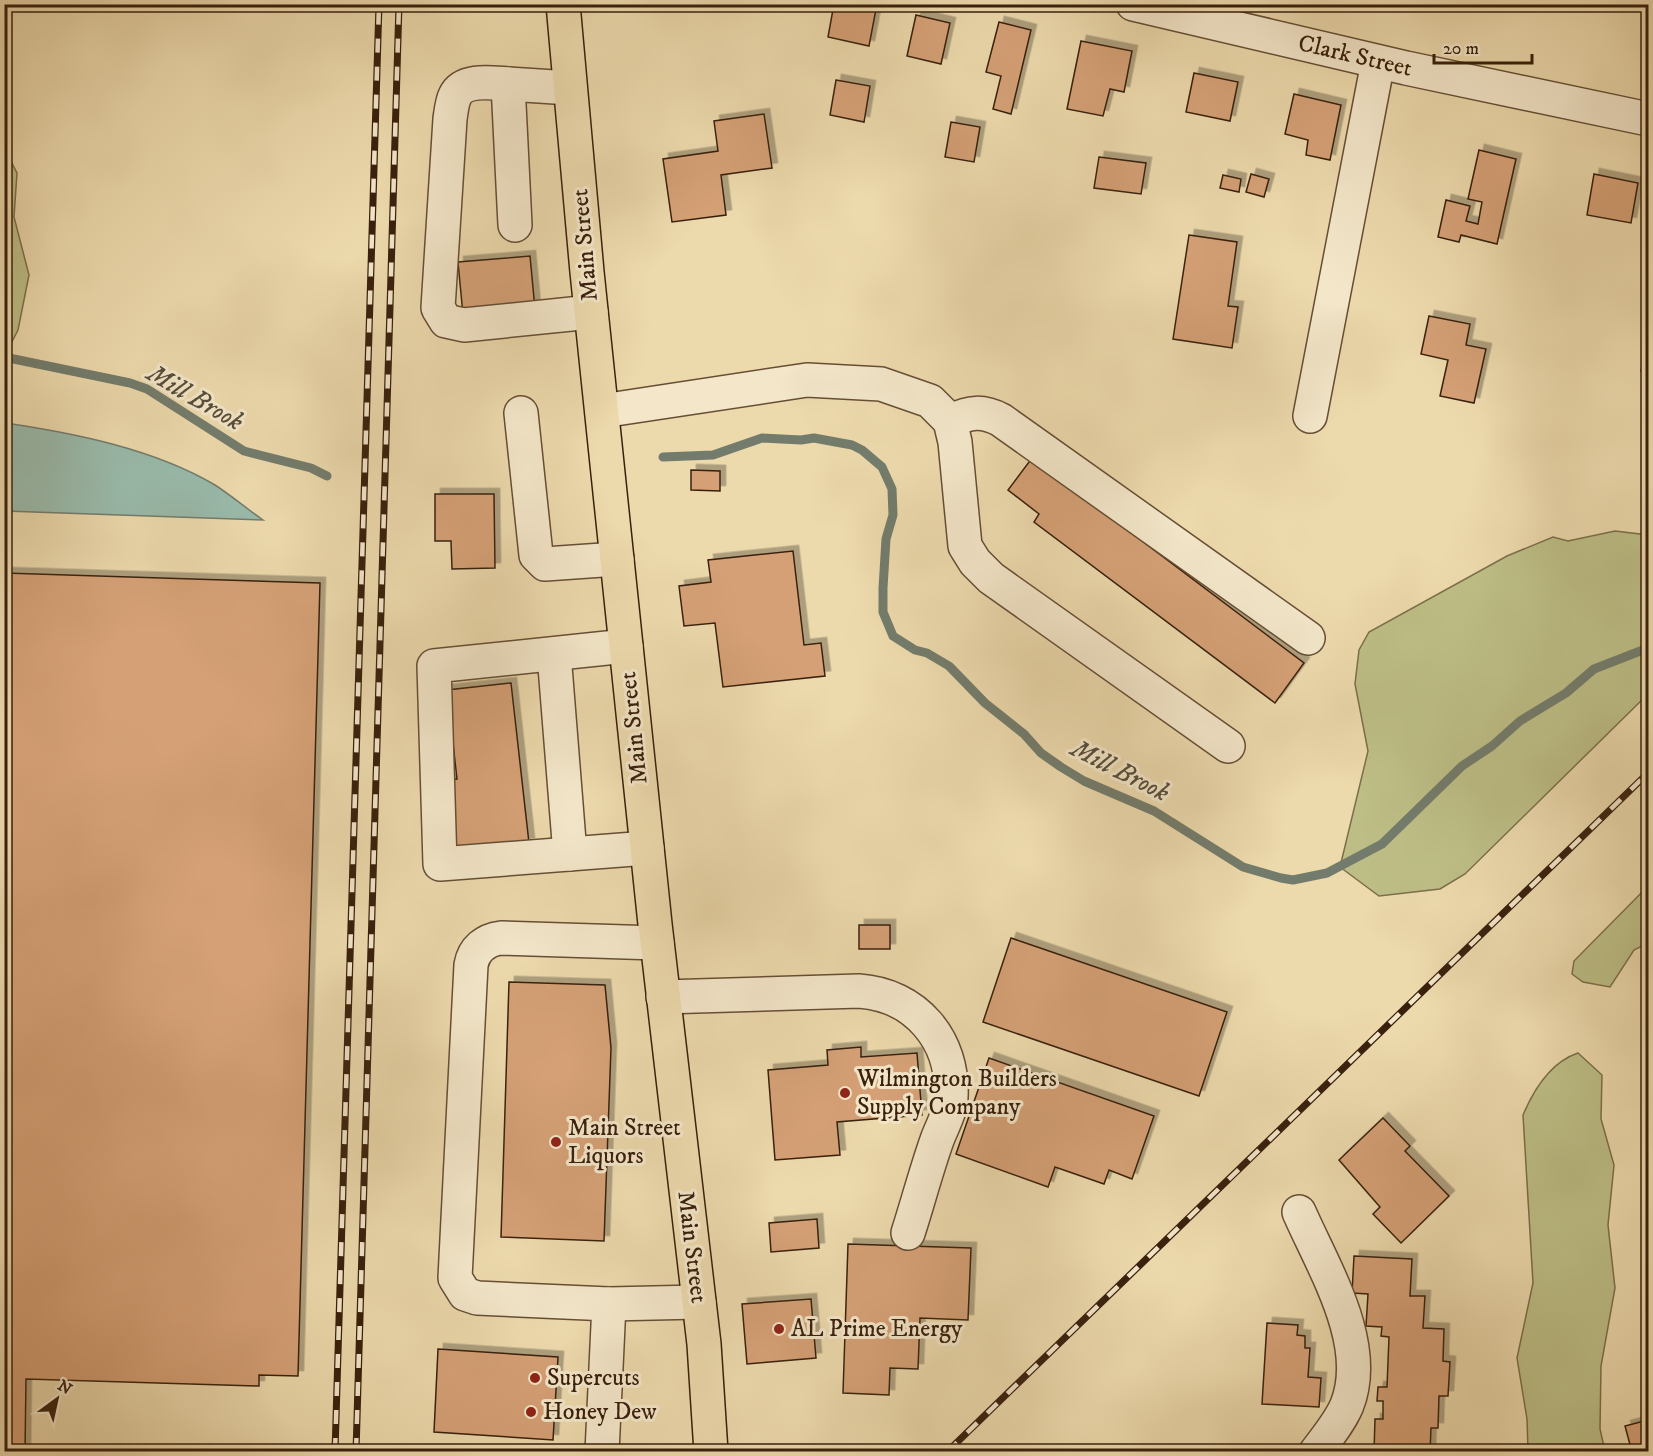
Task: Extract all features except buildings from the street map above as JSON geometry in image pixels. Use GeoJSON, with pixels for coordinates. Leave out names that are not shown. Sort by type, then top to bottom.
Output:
{"type":"FeatureCollection","features":[{"type":"Feature","properties":{"kind":"main road","name":"Main Street"},"geometry":{"type":"LineString","coordinates":[[563,4],[591,312],[657,943],[699,1302],[711,1452]]}},
{"type":"Feature","properties":{"kind":"street","name":"Clark Street"},"geometry":{"type":"LineString","coordinates":[[1133,4],[1378,62],[1648,119]]}},
{"type":"Feature","properties":{"kind":"street"},"geometry":{"type":"LineString","coordinates":[[1310,416],[1378,62]]}},
{"type":"Feature","properties":{"kind":"street"},"geometry":{"type":"LineString","coordinates":[[570,88],[482,83],[463,86],[455,95],[450,119],[438,308],[446,321],[464,325],[591,312]]}},
{"type":"Feature","properties":{"kind":"street"},"geometry":{"type":"LineString","coordinates":[[508,84],[515,225]]}},
{"type":"Feature","properties":{"kind":"street"},"geometry":{"type":"LineString","coordinates":[[602,411],[807,380],[881,384],[930,401],[950,421],[955,442],[965,546],[975,561],[991,578],[1228,746]]}},
{"type":"Feature","properties":{"kind":"street"},"geometry":{"type":"LineString","coordinates":[[950,421],[967,413],[986,412],[1001,420],[1308,638]]}},
{"type":"Feature","properties":{"kind":"street"},"geometry":{"type":"LineString","coordinates":[[521,413],[536,555],[545,564],[617,559]]}},
{"type":"Feature","properties":{"kind":"street"},"geometry":{"type":"LineString","coordinates":[[626,646],[434,666],[440,864],[647,849]]}},
{"type":"Feature","properties":{"kind":"street"},"geometry":{"type":"LineString","coordinates":[[554,654],[570,854]]}},
{"type":"Feature","properties":{"kind":"street"},"geometry":{"type":"LineString","coordinates":[[657,943],[494,939],[478,948],[471,965],[454,1272],[457,1284],[465,1294],[477,1298],[609,1304],[699,1302]]}},
{"type":"Feature","properties":{"kind":"street"},"geometry":{"type":"LineString","coordinates":[[663,997],[859,991],[884,994],[919,1014],[945,1048],[951,1096],[949,1111],[937,1141],[908,1233]]}},
{"type":"Feature","properties":{"kind":"street"},"geometry":{"type":"LineString","coordinates":[[1299,1212],[1346,1321],[1355,1357],[1354,1382],[1346,1406],[1316,1452]]}},
{"type":"Feature","properties":{"kind":"street"},"geometry":{"type":"LineString","coordinates":[[602,1452],[609,1304]]}},
{"type":"Feature","properties":{"kind":"green space"},"geometry":{"type":"Polygon","coordinates":[[[5,150],[17,173],[14,217],[29,275],[18,330],[5,355],[5,150]]]}},
{"type":"Feature","properties":{"kind":"green space"},"geometry":{"type":"Polygon","coordinates":[[[1615,531],[1648,535],[1648,694],[1465,874],[1440,889],[1379,896],[1340,867],[1368,751],[1355,684],[1359,650],[1369,632],[1507,556],[1553,537],[1568,541],[1615,531]]]}},
{"type":"Feature","properties":{"kind":"green space"},"geometry":{"type":"Polygon","coordinates":[[[1648,886],[1648,943],[1634,950],[1610,987],[1583,982],[1572,974],[1574,961],[1648,886]]]}},
{"type":"Feature","properties":{"kind":"green space"},"geometry":{"type":"Polygon","coordinates":[[[1578,1053],[1602,1075],[1601,1119],[1614,1165],[1608,1225],[1615,1288],[1601,1366],[1600,1429],[1605,1451],[1528,1451],[1527,1419],[1517,1358],[1533,1283],[1523,1115],[1544,1078],[1568,1057],[1578,1053]]]}},
{"type":"Feature","properties":{"kind":"shaded area"},"geometry":{"type":"Polygon","coordinates":[[[5,423],[86,438],[140,452],[191,472],[215,485],[263,520],[5,511],[5,423]]]}},
{"type":"Feature","properties":{"kind":"waterway","name":"Mill Brook"},"geometry":{"type":"LineString","coordinates":[[4,357],[130,383],[147,389],[244,451],[311,468],[327,476]]}},
{"type":"Feature","properties":{"kind":"waterway","name":"Mill Brook"},"geometry":{"type":"LineString","coordinates":[[663,457],[713,455],[762,438],[801,440],[814,438],[852,445],[862,450],[882,467],[892,489],[893,515],[886,539],[883,612],[893,636],[915,650],[927,653],[949,666],[985,703],[1024,734],[1041,753],[1061,767],[1084,781],[1154,811],[1243,867],[1281,878],[1293,880],[1327,873],[1382,844],[1462,766],[1492,746],[1520,721],[1566,693],[1594,669],[1648,648]]}},
{"type":"Feature","properties":{"kind":"railway"},"geometry":{"type":"LineString","coordinates":[[335,1452],[379,4]]}},
{"type":"Feature","properties":{"kind":"railway"},"geometry":{"type":"LineString","coordinates":[[356,1452],[399,4]]}},
{"type":"Feature","properties":{"kind":"railway"},"geometry":{"type":"LineString","coordinates":[[947,1452],[1648,773]]}},
{"type":"Feature","properties":{"kind":"place","name":"Wilmington Builders Supply Company"},"geometry":{"type":"Point","coordinates":[845,1093]}},
{"type":"Feature","properties":{"kind":"place","name":"Main Street Liquors"},"geometry":{"type":"Point","coordinates":[556,1142]}},
{"type":"Feature","properties":{"kind":"place","name":"AL Prime Energy"},"geometry":{"type":"Point","coordinates":[779,1329]}},
{"type":"Feature","properties":{"kind":"place","name":"Supercuts"},"geometry":{"type":"Point","coordinates":[535,1378]}},
{"type":"Feature","properties":{"kind":"place","name":"Honey Dew"},"geometry":{"type":"Point","coordinates":[531,1412]}}]}
